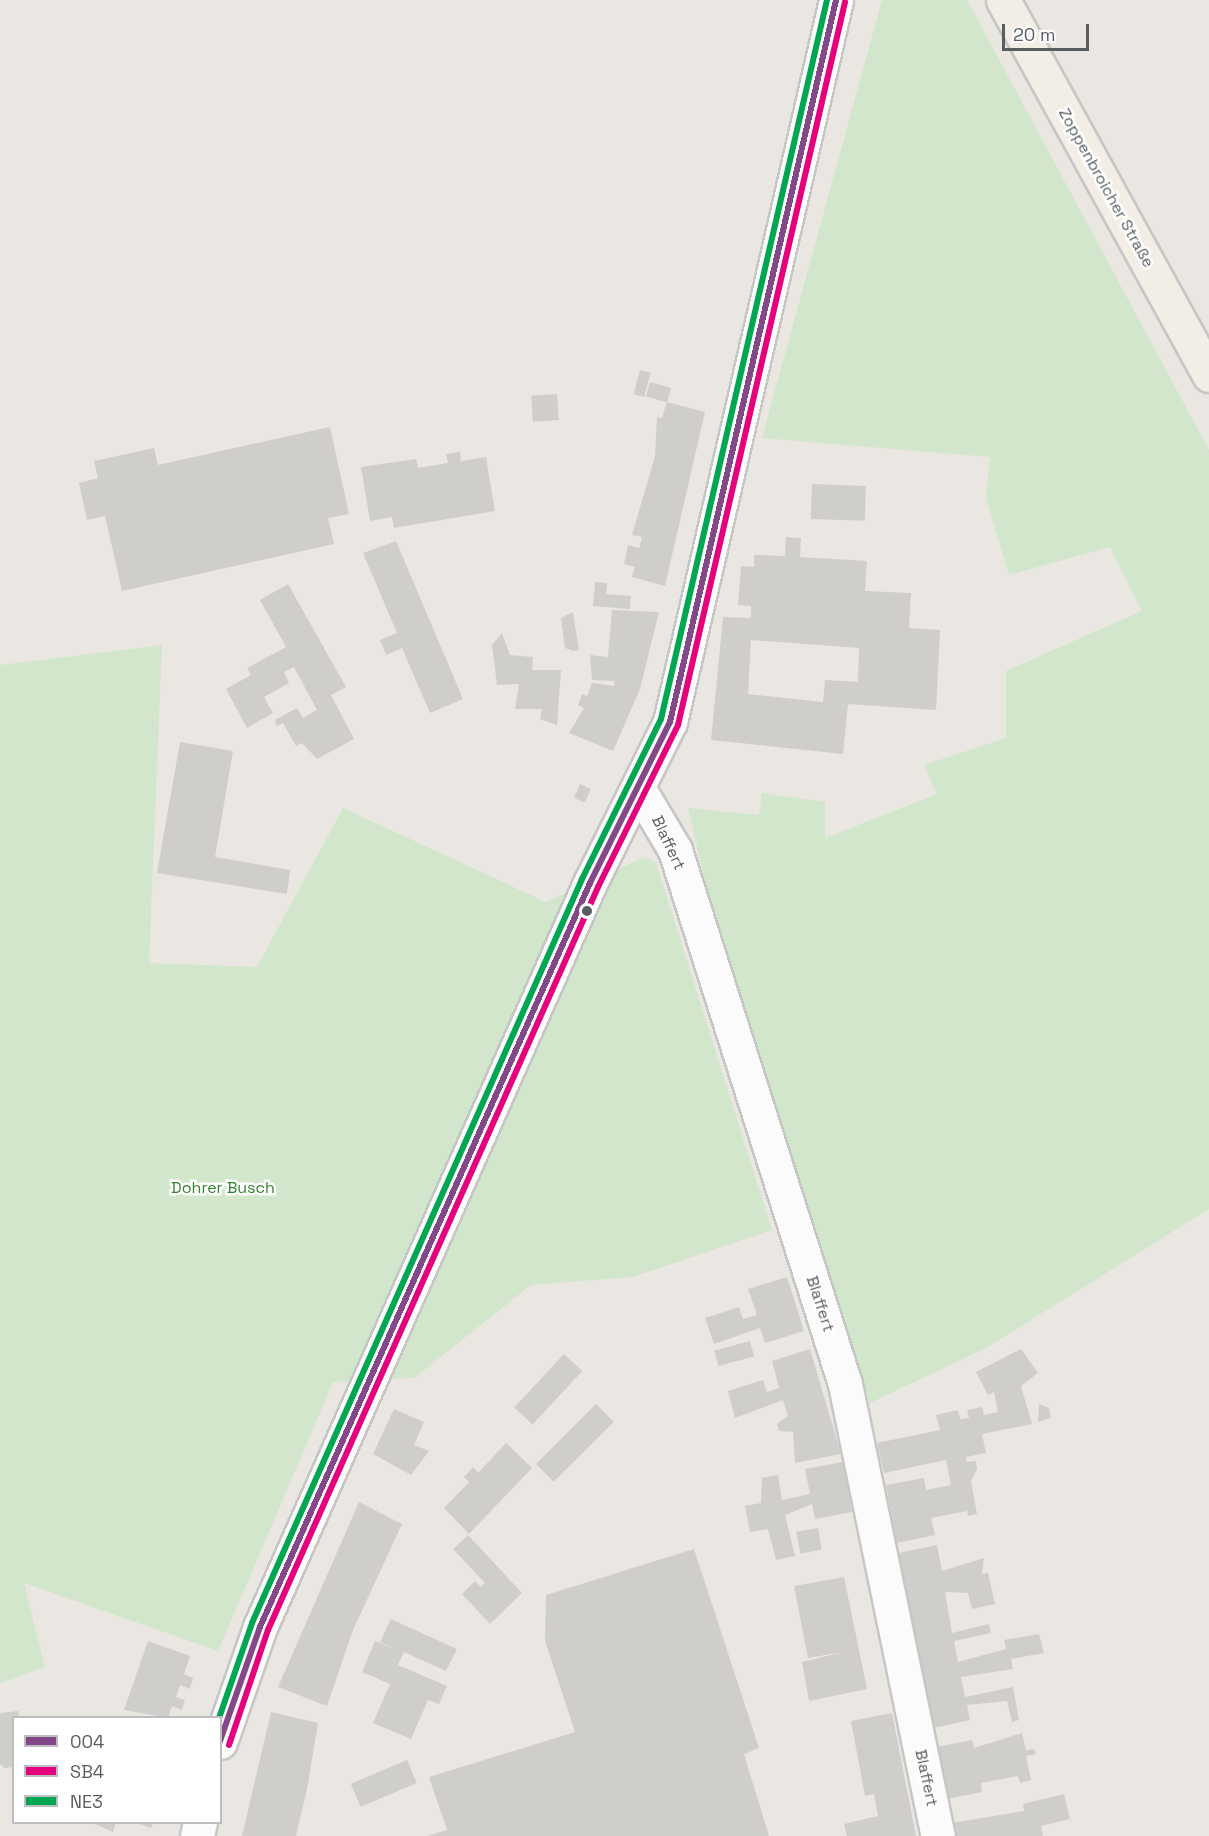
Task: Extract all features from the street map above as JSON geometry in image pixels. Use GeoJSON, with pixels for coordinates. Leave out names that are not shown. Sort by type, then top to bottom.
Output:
{"type":"FeatureCollection","features":[{"type":"Feature","properties":{"kind":"main road","name":"Zoppenbroicher Straße"},"geometry":{"type":"LineString","coordinates":[[1003,0],[1209,375]]}},
{"type":"Feature","properties":{"kind":"street"},"geometry":{"type":"LineString","coordinates":[[222,1736],[260,1627],[590,883],[640,791],[676,700],[837,0]]}},
{"type":"Feature","properties":{"kind":"street","name":"Blaffert"},"geometry":{"type":"LineString","coordinates":[[640,791],[675,850],[845,1384],[938,1836]]}},
{"type":"Feature","properties":{"kind":"green space"},"geometry":{"type":"Polygon","coordinates":[[[882,0],[967,0],[1209,450],[1209,1209],[986,1348],[870,1403],[715,925],[688,808],[759,815],[762,793],[825,802],[825,838],[937,794],[924,765],[1006,738],[1006,671],[1142,611],[1110,547],[1009,575],[986,498],[990,457],[762,438],[882,0]]]}},
{"type":"Feature","properties":{"kind":"green space","name":"Dohrer Busch"},"geometry":{"type":"Polygon","coordinates":[[[162,645],[149,963],[257,967],[343,808],[546,902],[645,857],[656,863],[772,1230],[633,1277],[531,1285],[414,1378],[333,1382],[218,1651],[24,1583],[45,1667],[0,1683],[0,665],[162,645]]]}},
{"type":"Feature","properties":{"kind":"building"},"geometry":{"type":"Polygon","coordinates":[[[640,370],[651,373],[644,397],[634,394],[640,370]]]}},
{"type":"Feature","properties":{"kind":"building"},"geometry":{"type":"Polygon","coordinates":[[[650,382],[671,388],[667,402],[646,396],[650,382]]]}},
{"type":"Feature","properties":{"kind":"building"},"geometry":{"type":"Polygon","coordinates":[[[557,394],[559,420],[533,422],[531,396],[557,394]]]}},
{"type":"Feature","properties":{"kind":"building"},"geometry":{"type":"Polygon","coordinates":[[[667,402],[705,412],[665,586],[632,577],[635,567],[624,564],[628,545],[639,548],[642,537],[632,535],[655,456],[657,417],[662,418],[667,402]]]}},
{"type":"Feature","properties":{"kind":"building"},"geometry":{"type":"Polygon","coordinates":[[[330,427],[349,514],[328,518],[334,544],[122,591],[105,516],[87,520],[79,483],[98,478],[94,461],[154,448],[158,465],[330,427]]]}},
{"type":"Feature","properties":{"kind":"building"},"geometry":{"type":"Polygon","coordinates":[[[460,452],[461,461],[486,457],[495,511],[394,528],[392,517],[370,521],[361,467],[416,459],[418,468],[448,463],[446,454],[460,452]]]}},
{"type":"Feature","properties":{"kind":"building"},"geometry":{"type":"Polygon","coordinates":[[[812,484],[866,486],[865,521],[811,519],[812,484]]]}},
{"type":"Feature","properties":{"kind":"building"},"geometry":{"type":"Polygon","coordinates":[[[786,537],[801,538],[800,557],[867,561],[865,591],[911,593],[909,628],[940,630],[936,710],[848,704],[843,754],[711,740],[723,617],[751,618],[751,606],[738,605],[741,566],[754,567],[754,555],[785,556],[786,537]],[[751,640],[748,694],[823,702],[825,680],[858,682],[859,648],[751,640]]]}},
{"type":"Feature","properties":{"kind":"building"},"geometry":{"type":"Polygon","coordinates":[[[396,541],[463,699],[430,713],[402,648],[386,655],[380,640],[397,633],[363,553],[396,541]]]}},
{"type":"Feature","properties":{"kind":"building"},"geometry":{"type":"Polygon","coordinates":[[[595,582],[607,583],[606,594],[631,596],[630,609],[593,606],[595,582]]]}},
{"type":"Feature","properties":{"kind":"building"},"geometry":{"type":"Polygon","coordinates":[[[288,584],[346,687],[331,695],[354,739],[317,759],[302,743],[296,746],[283,723],[277,726],[275,720],[297,708],[303,718],[317,710],[294,667],[284,672],[289,683],[264,697],[273,713],[247,728],[226,689],[251,675],[247,668],[286,647],[260,600],[288,584]]]}},
{"type":"Feature","properties":{"kind":"building"},"geometry":{"type":"Polygon","coordinates":[[[612,610],[659,612],[640,689],[613,751],[569,733],[584,708],[578,705],[582,694],[587,696],[592,683],[614,686],[614,681],[592,680],[590,655],[608,657],[612,610]]]}},
{"type":"Feature","properties":{"kind":"building"},"geometry":{"type":"Polygon","coordinates":[[[573,612],[579,650],[573,651],[565,648],[561,618],[573,612]]]}},
{"type":"Feature","properties":{"kind":"building"},"geometry":{"type":"Polygon","coordinates":[[[502,633],[510,655],[533,657],[532,670],[561,670],[557,725],[540,719],[542,709],[515,709],[519,684],[497,685],[492,645],[502,633]]]}},
{"type":"Feature","properties":{"kind":"building"},"geometry":{"type":"Polygon","coordinates":[[[180,742],[233,751],[215,857],[290,870],[287,894],[157,873],[180,742]]]}},
{"type":"Feature","properties":{"kind":"building"},"geometry":{"type":"Polygon","coordinates":[[[580,784],[591,789],[585,803],[574,798],[580,784]]]}},
{"type":"Feature","properties":{"kind":"building"},"geometry":{"type":"Polygon","coordinates":[[[787,1277],[804,1331],[765,1343],[760,1328],[714,1344],[705,1318],[739,1307],[743,1319],[757,1315],[748,1289],[787,1277]]]}},
{"type":"Feature","properties":{"kind":"building"},"geometry":{"type":"Polygon","coordinates":[[[750,1341],[754,1356],[718,1366],[714,1351],[750,1341]]]}},
{"type":"Feature","properties":{"kind":"building"},"geometry":{"type":"Polygon","coordinates":[[[810,1349],[841,1454],[795,1463],[793,1432],[779,1431],[777,1424],[788,1416],[783,1400],[735,1418],[728,1391],[763,1380],[767,1392],[779,1388],[772,1361],[810,1349]]]}},
{"type":"Feature","properties":{"kind":"building"},"geometry":{"type":"Polygon","coordinates":[[[1021,1349],[1038,1373],[1021,1386],[1032,1424],[982,1434],[986,1453],[966,1457],[967,1462],[976,1461],[977,1469],[971,1481],[977,1514],[968,1516],[967,1511],[931,1518],[935,1535],[897,1543],[886,1485],[924,1478],[926,1490],[951,1485],[946,1460],[884,1473],[877,1443],[940,1430],[936,1415],[958,1410],[960,1419],[969,1418],[967,1410],[982,1407],[984,1415],[998,1412],[994,1392],[988,1395],[976,1372],[1021,1349]]]}},
{"type":"Feature","properties":{"kind":"building"},"geometry":{"type":"Polygon","coordinates":[[[564,1354],[582,1371],[532,1424],[514,1407],[564,1354]]]}},
{"type":"Feature","properties":{"kind":"building"},"geometry":{"type":"Polygon","coordinates":[[[596,1404],[614,1422],[554,1482],[536,1464],[596,1404]]]}},
{"type":"Feature","properties":{"kind":"building"},"geometry":{"type":"Polygon","coordinates":[[[1039,1404],[1049,1408],[1051,1418],[1038,1422],[1039,1404]]]}},
{"type":"Feature","properties":{"kind":"building"},"geometry":{"type":"Polygon","coordinates":[[[394,1409],[424,1422],[414,1445],[429,1451],[411,1475],[373,1454],[394,1409]]]}},
{"type":"Feature","properties":{"kind":"building"},"geometry":{"type":"Polygon","coordinates":[[[506,1443],[532,1468],[469,1534],[444,1508],[469,1482],[464,1477],[473,1467],[478,1473],[506,1443]]]}},
{"type":"Feature","properties":{"kind":"building"},"geometry":{"type":"Polygon","coordinates":[[[843,1462],[852,1512],[815,1519],[812,1504],[785,1515],[795,1556],[776,1560],[768,1529],[750,1532],[745,1506],[761,1503],[762,1478],[778,1475],[782,1500],[810,1494],[805,1469],[843,1462]]]}},
{"type":"Feature","properties":{"kind":"building"},"geometry":{"type":"Polygon","coordinates":[[[359,1502],[402,1524],[353,1630],[327,1706],[278,1687],[359,1502]]]}},
{"type":"Feature","properties":{"kind":"building"},"geometry":{"type":"Polygon","coordinates":[[[818,1528],[822,1550],[800,1553],[796,1532],[818,1528]]]}},
{"type":"Feature","properties":{"kind":"building"},"geometry":{"type":"Polygon","coordinates":[[[468,1535],[522,1593],[490,1624],[462,1594],[475,1581],[481,1587],[485,1583],[453,1549],[468,1535]]]}},
{"type":"Feature","properties":{"kind":"building"},"geometry":{"type":"Polygon","coordinates":[[[937,1545],[942,1571],[984,1558],[982,1574],[988,1573],[995,1604],[972,1609],[968,1593],[945,1592],[952,1633],[989,1624],[991,1633],[954,1641],[958,1662],[1006,1649],[1004,1640],[1039,1634],[1044,1653],[1011,1659],[1013,1669],[961,1677],[965,1697],[1013,1687],[1019,1720],[1012,1722],[1007,1701],[967,1705],[970,1720],[933,1728],[899,1553],[937,1545]]]}},
{"type":"Feature","properties":{"kind":"building"},"geometry":{"type":"Polygon","coordinates":[[[694,1549],[759,1748],[744,1754],[769,1836],[428,1836],[447,1830],[429,1777],[575,1732],[545,1641],[546,1595],[694,1549]]]}},
{"type":"Feature","properties":{"kind":"building"},"geometry":{"type":"Polygon","coordinates":[[[844,1577],[867,1689],[809,1701],[802,1662],[843,1652],[808,1658],[794,1586],[844,1577]]]}},
{"type":"Feature","properties":{"kind":"building"},"geometry":{"type":"Polygon","coordinates":[[[391,1619],[457,1649],[446,1671],[404,1652],[398,1665],[447,1686],[439,1704],[428,1700],[411,1739],[373,1723],[390,1684],[362,1672],[375,1641],[397,1650],[380,1642],[391,1619]]]}},
{"type":"Feature","properties":{"kind":"building"},"geometry":{"type":"Polygon","coordinates":[[[148,1641],[190,1656],[184,1674],[193,1678],[190,1689],[180,1685],[176,1697],[185,1700],[182,1710],[172,1706],[169,1716],[157,1716],[124,1710],[148,1641]]]}},
{"type":"Feature","properties":{"kind":"building"},"geometry":{"type":"Polygon","coordinates":[[[18,1711],[19,1716],[12,1716],[12,1767],[5,1768],[0,1764],[0,1713],[18,1711]]]}},
{"type":"Feature","properties":{"kind":"building"},"geometry":{"type":"Polygon","coordinates":[[[271,1712],[318,1723],[307,1789],[296,1836],[242,1836],[271,1712]]]}},
{"type":"Feature","properties":{"kind":"building"},"geometry":{"type":"Polygon","coordinates":[[[892,1713],[916,1836],[847,1836],[844,1824],[878,1816],[874,1794],[865,1796],[851,1721],[892,1713]]]}},
{"type":"Feature","properties":{"kind":"building"},"geometry":{"type":"Polygon","coordinates":[[[1022,1733],[1026,1750],[1034,1749],[1036,1754],[1026,1756],[1031,1780],[1020,1783],[1018,1776],[981,1783],[982,1792],[947,1799],[937,1747],[972,1740],[974,1748],[1022,1733]]]}},
{"type":"Feature","properties":{"kind":"building"},"geometry":{"type":"Polygon","coordinates":[[[407,1760],[417,1783],[361,1807],[351,1784],[407,1760]]]}},
{"type":"Feature","properties":{"kind":"building"},"geometry":{"type":"Polygon","coordinates":[[[1064,1794],[1070,1819],[1041,1826],[1043,1836],[955,1836],[952,1823],[1024,1811],[1023,1804],[1064,1794]]]}},
{"type":"Feature","properties":{"kind":"building"},"geometry":{"type":"Polygon","coordinates":[[[95,1824],[115,1824],[113,1832],[95,1824]]]}},
{"type":"Feature","properties":{"kind":"building"},"geometry":{"type":"Polygon","coordinates":[[[139,1824],[152,1824],[151,1828],[139,1824]]]}},
{"type":"Feature","properties":{"kind":"transit line","name":"NE3"},"geometry":{"type":"LineString","coordinates":[[220,1716],[252,1623],[582,879],[661,719],[827,0]]}},
{"type":"Feature","properties":{"kind":"transit line","name":"004"},"geometry":{"type":"LineString","coordinates":[[222,1735],[260,1627],[590,883],[670,722],[836,0]]}},
{"type":"Feature","properties":{"kind":"transit line","name":"SB4"},"geometry":{"type":"LineString","coordinates":[[229,1745],[268,1630],[598,887],[678,725],[845,2]]}}]}
